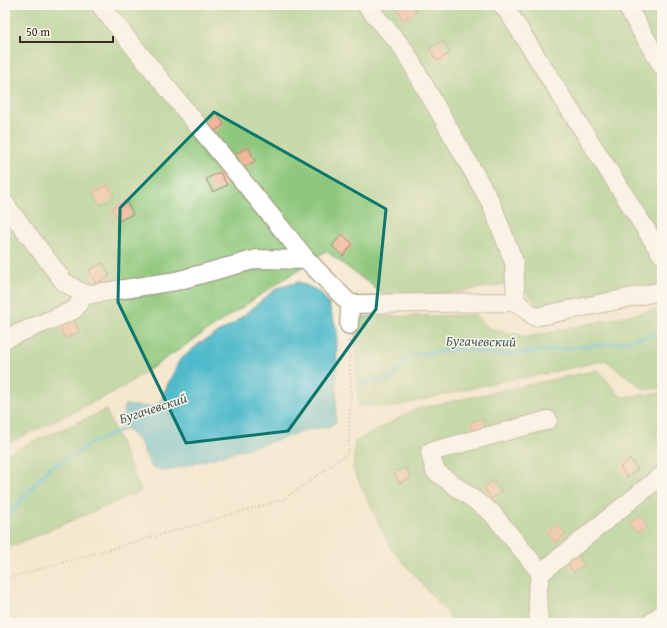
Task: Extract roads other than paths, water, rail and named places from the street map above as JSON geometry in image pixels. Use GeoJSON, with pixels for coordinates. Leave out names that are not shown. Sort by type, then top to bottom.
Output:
{"type":"FeatureCollection","features":[{"type":"Feature","properties":{"kind":"lane"},"geometry":{"type":"LineString","coordinates":[[100,5],[307,260],[350,304],[516,302],[535,317],[662,290]]}},
{"type":"Feature","properties":{"kind":"lane"},"geometry":{"type":"LineString","coordinates":[[366,5],[402,48],[491,203],[514,262],[516,302]]}},
{"type":"Feature","properties":{"kind":"lane"},"geometry":{"type":"LineString","coordinates":[[502,5],[514,21],[662,255]]}},
{"type":"Feature","properties":{"kind":"lane"},"geometry":{"type":"LineString","coordinates":[[626,5],[662,66]]}},
{"type":"Feature","properties":{"kind":"lane"},"geometry":{"type":"LineString","coordinates":[[5,204],[64,282],[85,295],[176,281],[256,259],[307,260]]}},
{"type":"Feature","properties":{"kind":"lane"},"geometry":{"type":"LineString","coordinates":[[5,339],[74,310],[85,295]]}},
{"type":"Feature","properties":{"kind":"lane"},"geometry":{"type":"LineString","coordinates":[[349,325],[350,304]]}},
{"type":"Feature","properties":{"kind":"lane"},"geometry":{"type":"LineString","coordinates":[[541,573],[492,513],[435,471],[430,452],[548,420]]}},
{"type":"Feature","properties":{"kind":"lane"},"geometry":{"type":"LineString","coordinates":[[539,623],[537,592],[541,573],[662,475]]}},
{"type":"Feature","properties":{"kind":"lane"},"geometry":{"type":"LineString","coordinates":[[651,623],[662,614]]}},
{"type":"Feature","properties":{"kind":"water"},"geometry":{"type":"Polygon","coordinates":[[[299,282],[320,292],[329,305],[337,331],[336,422],[328,427],[307,430],[284,438],[167,471],[151,467],[140,442],[123,425],[124,405],[157,407],[179,361],[200,343],[233,324],[277,288],[299,282]]]}},
{"type":"Feature","properties":{"kind":"waterway","name":"Бугачевский"},"geometry":{"type":"LineString","coordinates":[[357,384],[393,378],[412,355],[460,349],[503,355],[616,343],[662,333]]}},
{"type":"Feature","properties":{"kind":"waterway","name":"Бугачевский"},"geometry":{"type":"LineString","coordinates":[[5,516],[13,510],[49,468],[74,455],[93,442],[130,426]]}}]}
